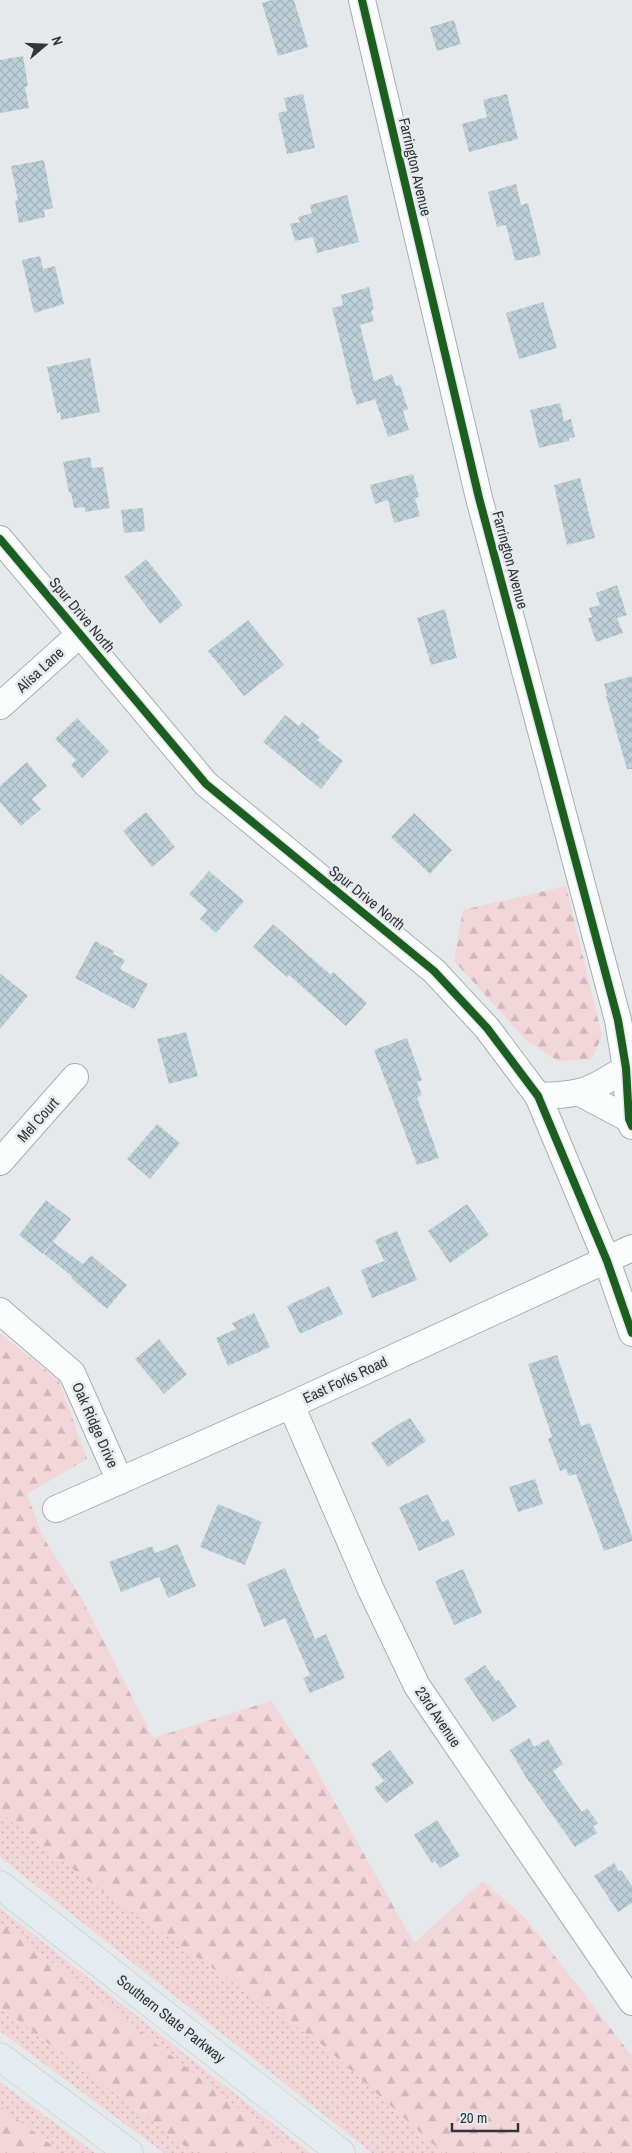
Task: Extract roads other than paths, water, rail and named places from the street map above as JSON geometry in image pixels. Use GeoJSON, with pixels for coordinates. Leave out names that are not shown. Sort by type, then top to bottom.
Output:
{"type":"FeatureCollection","features":[{"type":"Feature","properties":{"kind":"highway","name":"Southern State Parkway"},"geometry":{"type":"LineString","coordinates":[[0,1885],[342,2153]]}},
{"type":"Feature","properties":{"kind":"highway"},"geometry":{"type":"LineString","coordinates":[[0,2057],[129,2153]]}},
{"type":"Feature","properties":{"kind":"street","name":"Farrington Avenue"},"geometry":{"type":"LineString","coordinates":[[362,0],[479,498],[618,1020],[626,1068],[630,1122]]}},
{"type":"Feature","properties":{"kind":"street","name":"Spur Drive North"},"geometry":{"type":"LineString","coordinates":[[0,539],[206,784],[434,971],[487,1028],[538,1096],[607,1261],[632,1333]]}},
{"type":"Feature","properties":{"kind":"street","name":"Alisa Lane"},"geometry":{"type":"LineString","coordinates":[[0,706],[80,634]]}},
{"type":"Feature","properties":{"kind":"street"},"geometry":{"type":"LineString","coordinates":[[538,1096],[580,1093],[597,1087],[626,1068]]}},
{"type":"Feature","properties":{"kind":"street","name":"Mel Court"},"geometry":{"type":"LineString","coordinates":[[0,1162],[75,1077]]}},
{"type":"Feature","properties":{"kind":"street"},"geometry":{"type":"LineString","coordinates":[[580,1093],[630,1122]]}},
{"type":"Feature","properties":{"kind":"street","name":"East Forks Road"},"geometry":{"type":"LineString","coordinates":[[56,1509],[291,1405],[632,1248]]}},
{"type":"Feature","properties":{"kind":"street","name":"Oak Ridge Drive"},"geometry":{"type":"LineString","coordinates":[[0,1311],[72,1373],[120,1481]]}},
{"type":"Feature","properties":{"kind":"street","name":"23rd Avenue"},"geometry":{"type":"LineString","coordinates":[[291,1405],[372,1592],[416,1686],[632,2002]]}}]}
